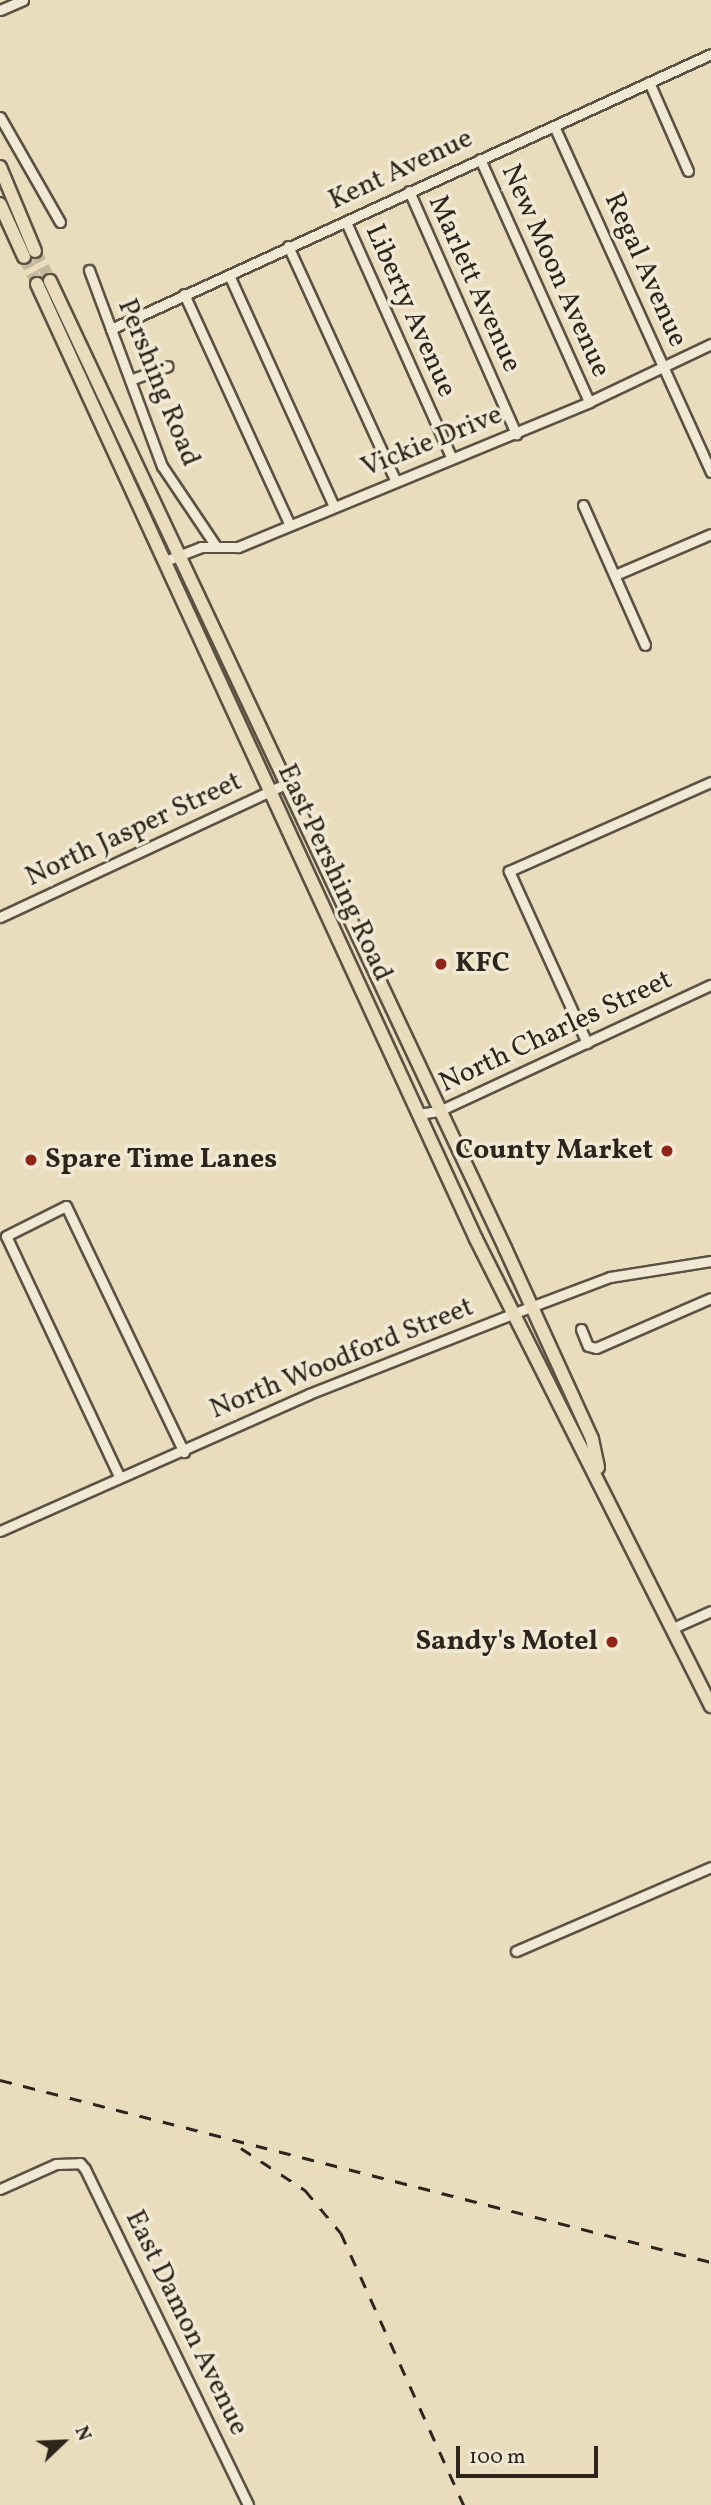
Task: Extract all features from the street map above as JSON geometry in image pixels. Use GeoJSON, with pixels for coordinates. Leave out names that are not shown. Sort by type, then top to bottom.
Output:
{"type":"FeatureCollection","features":[{"type":"Feature","properties":{"kind":"main road"},"geometry":{"type":"LineString","coordinates":[[0,167],[30,254],[0,204]]}},
{"type":"Feature","properties":{"kind":"main road","name":"East Pershing Road"},"geometry":{"type":"LineString","coordinates":[[599,1475],[592,1439],[181,555],[43,283],[165,561],[418,1114],[568,1430],[599,1475],[711,1706]]}},
{"type":"Feature","properties":{"kind":"street"},"geometry":{"type":"LineString","coordinates":[[0,10],[23,0]]}},
{"type":"Feature","properties":{"kind":"street","name":"Kent Avenue"},"geometry":{"type":"LineString","coordinates":[[111,329],[711,54]]}},
{"type":"Feature","properties":{"kind":"street"},"geometry":{"type":"LineString","coordinates":[[649,82],[688,171]]}},
{"type":"Feature","properties":{"kind":"street"},"geometry":{"type":"LineString","coordinates":[[0,117],[60,222]]}},
{"type":"Feature","properties":{"kind":"street","name":"Regal Avenue"},"geometry":{"type":"LineString","coordinates":[[554,125],[711,472]]}},
{"type":"Feature","properties":{"kind":"street","name":"New Moon Avenue"},"geometry":{"type":"LineString","coordinates":[[480,159],[589,402]]}},
{"type":"Feature","properties":{"kind":"street","name":"Marlett Avenue"},"geometry":{"type":"LineString","coordinates":[[409,191],[516,433]]}},
{"type":"Feature","properties":{"kind":"street","name":"Liberty Avenue"},"geometry":{"type":"LineString","coordinates":[[346,222],[451,457]]}},
{"type":"Feature","properties":{"kind":"street"},"geometry":{"type":"LineString","coordinates":[[288,246],[394,480]]}},
{"type":"Feature","properties":{"kind":"street","name":"Pershing Road"},"geometry":{"type":"LineString","coordinates":[[89,270],[162,466],[215,545]]}},
{"type":"Feature","properties":{"kind":"street"},"geometry":{"type":"LineString","coordinates":[[229,275],[334,506]]}},
{"type":"Feature","properties":{"kind":"street"},"geometry":{"type":"LineString","coordinates":[[184,294],[290,525]]}},
{"type":"Feature","properties":{"kind":"street","name":"Vickie Drive"},"geometry":{"type":"LineString","coordinates":[[165,561],[215,545],[238,547],[394,480],[589,402],[711,344]]}},
{"type":"Feature","properties":{"kind":"street"},"geometry":{"type":"LineString","coordinates":[[130,380],[168,366]]}},
{"type":"Feature","properties":{"kind":"street"},"geometry":{"type":"LineString","coordinates":[[583,505],[645,645]]}},
{"type":"Feature","properties":{"kind":"street"},"geometry":{"type":"LineString","coordinates":[[615,575],[711,534]]}},
{"type":"Feature","properties":{"kind":"street"},"geometry":{"type":"LineString","coordinates":[[587,1042],[509,871],[711,782]]}},
{"type":"Feature","properties":{"kind":"street","name":"North Jasper Street"},"geometry":{"type":"LineString","coordinates":[[0,917],[287,783]]}},
{"type":"Feature","properties":{"kind":"street","name":"North Charles Street"},"geometry":{"type":"LineString","coordinates":[[418,1114],[439,1111],[711,985]]}},
{"type":"Feature","properties":{"kind":"street"},"geometry":{"type":"LineString","coordinates":[[119,1476],[6,1236],[66,1206],[184,1452]]}},
{"type":"Feature","properties":{"kind":"street","name":"North Woodford Street"},"geometry":{"type":"LineString","coordinates":[[0,1531],[119,1476],[184,1452],[309,1394],[530,1307],[610,1277],[711,1261]]}},
{"type":"Feature","properties":{"kind":"street"},"geometry":{"type":"LineString","coordinates":[[582,1329],[588,1346],[596,1348],[711,1298]]}},
{"type":"Feature","properties":{"kind":"street"},"geometry":{"type":"LineString","coordinates":[[675,1627],[711,1611]]}},
{"type":"Feature","properties":{"kind":"street"},"geometry":{"type":"LineString","coordinates":[[516,1951],[711,1867]]}},
{"type":"Feature","properties":{"kind":"street","name":"East Damon Avenue"},"geometry":{"type":"LineString","coordinates":[[0,2189],[56,2164],[80,2163],[247,2505]]}},
{"type":"Feature","properties":{"kind":"tunnel"},"geometry":{"type":"LineString","coordinates":[[35,251],[50,281]]}},
{"type":"Feature","properties":{"kind":"tunnel"},"geometry":{"type":"LineString","coordinates":[[24,257],[37,284]]}},
{"type":"Feature","properties":{"kind":"railway"},"geometry":{"type":"LineString","coordinates":[[0,2080],[711,2262]]}},
{"type":"Feature","properties":{"kind":"railway"},"geometry":{"type":"LineString","coordinates":[[241,2148],[305,2190],[341,2233],[464,2505]]}},
{"type":"Feature","properties":{"kind":"place","name":"KFC"},"geometry":{"type":"Point","coordinates":[441,964]}},
{"type":"Feature","properties":{"kind":"place","name":"County Market"},"geometry":{"type":"Point","coordinates":[667,1151]}},
{"type":"Feature","properties":{"kind":"place","name":"Spare Time Lanes"},"geometry":{"type":"Point","coordinates":[31,1160]}},
{"type":"Feature","properties":{"kind":"place","name":"Sandy's Motel"},"geometry":{"type":"Point","coordinates":[612,1642]}}]}
